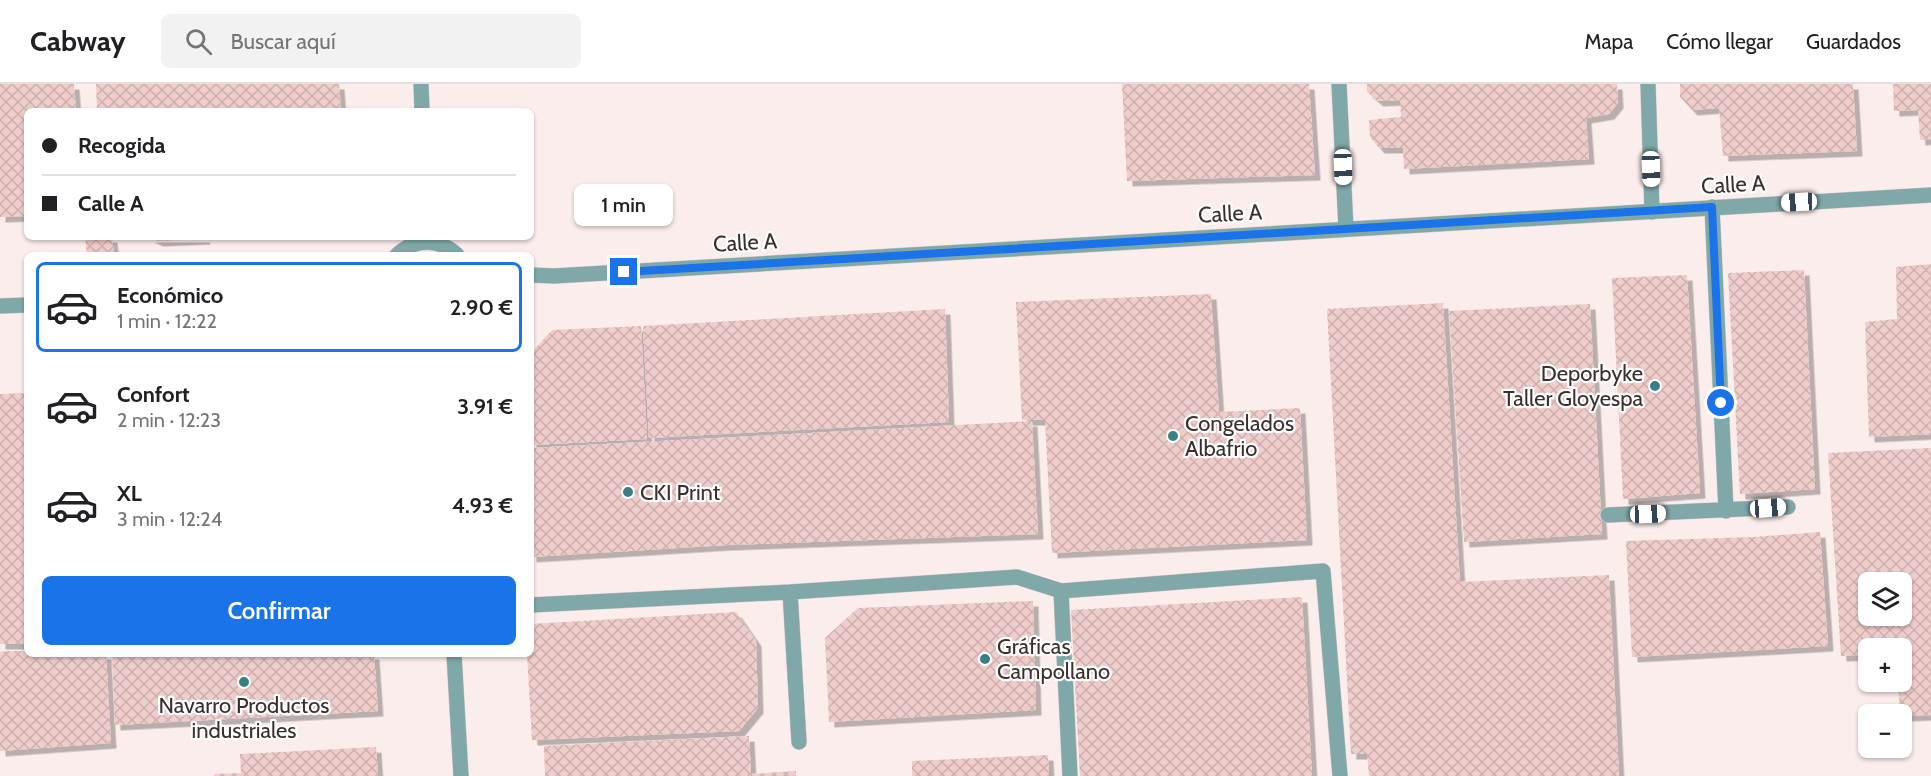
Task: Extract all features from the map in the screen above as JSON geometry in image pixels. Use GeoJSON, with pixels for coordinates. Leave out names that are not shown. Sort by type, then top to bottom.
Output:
{"type":"FeatureCollection","features":[{"type":"Feature","properties":{"kind":"street"},"geometry":{"type":"LineString","coordinates":[[421,84],[422,108]]}},
{"type":"Feature","properties":{"kind":"street"},"geometry":{"type":"LineString","coordinates":[[1339,84],[1346,229]]}},
{"type":"Feature","properties":{"kind":"street"},"geometry":{"type":"LineString","coordinates":[[1648,84],[1652,212]]}},
{"type":"Feature","properties":{"kind":"street","name":"Calle A"},"geometry":{"type":"LineString","coordinates":[[534,275],[554,276],[1931,195]]}},
{"type":"Feature","properties":{"kind":"street"},"geometry":{"type":"LineString","coordinates":[[1712,207],[1726,511]]}},
{"type":"Feature","properties":{"kind":"street"},"geometry":{"type":"LineString","coordinates":[[400,252],[425,240]]}},
{"type":"Feature","properties":{"kind":"street"},"geometry":{"type":"LineString","coordinates":[[431,240],[453,252]]}},
{"type":"Feature","properties":{"kind":"street"},"geometry":{"type":"LineString","coordinates":[[0,306],[24,305]]}},
{"type":"Feature","properties":{"kind":"street"},"geometry":{"type":"LineString","coordinates":[[1608,515],[1788,507]]}},
{"type":"Feature","properties":{"kind":"street"},"geometry":{"type":"LineString","coordinates":[[534,605],[790,592],[1017,577],[1060,591],[1323,572],[1340,776]]}},
{"type":"Feature","properties":{"kind":"street"},"geometry":{"type":"LineString","coordinates":[[1060,591],[1070,776]]}},
{"type":"Feature","properties":{"kind":"street"},"geometry":{"type":"LineString","coordinates":[[790,592],[799,742]]}},
{"type":"Feature","properties":{"kind":"street"},"geometry":{"type":"LineString","coordinates":[[454,657],[461,776]]}},
{"type":"Feature","properties":{"kind":"building"},"geometry":{"type":"Polygon","coordinates":[[[0,84],[74,84],[76,108],[24,108],[24,216],[0,217],[0,84]]]}},
{"type":"Feature","properties":{"kind":"building"},"geometry":{"type":"Polygon","coordinates":[[[96,84],[339,84],[341,108],[97,108],[96,84]]]}},
{"type":"Feature","properties":{"kind":"building"},"geometry":{"type":"Polygon","coordinates":[[[1122,84],[1309,84],[1315,175],[1127,181],[1122,84]]]}},
{"type":"Feature","properties":{"kind":"building"},"geometry":{"type":"Polygon","coordinates":[[[1367,84],[1617,84],[1618,103],[1609,114],[1586,118],[1589,159],[1404,169],[1403,148],[1379,148],[1370,137],[1369,120],[1401,117],[1400,100],[1378,101],[1367,92],[1367,84]]]}},
{"type":"Feature","properties":{"kind":"building"},"geometry":{"type":"Polygon","coordinates":[[[1680,84],[1853,84],[1857,151],[1723,156],[1719,108],[1692,110],[1680,97],[1680,84]]]}},
{"type":"Feature","properties":{"kind":"building"},"geometry":{"type":"Polygon","coordinates":[[[1893,84],[1931,84],[1931,139],[1920,140],[1918,110],[1894,111],[1893,84]]]}},
{"type":"Feature","properties":{"kind":"building"},"geometry":{"type":"Polygon","coordinates":[[[85,240],[112,240],[114,252],[87,252],[85,240]]]}},
{"type":"Feature","properties":{"kind":"building"},"geometry":{"type":"Polygon","coordinates":[[[1931,264],[1931,434],[1869,437],[1865,322],[1897,319],[1896,267],[1931,264]]]}},
{"type":"Feature","properties":{"kind":"building"},"geometry":{"type":"Polygon","coordinates":[[[1804,270],[1815,489],[1740,494],[1728,273],[1804,270]]]}},
{"type":"Feature","properties":{"kind":"building","name":"Deporbyke Taller Gloyespa"},"geometry":{"type":"Polygon","coordinates":[[[1687,275],[1700,493],[1623,499],[1612,278],[1687,275]]]}},
{"type":"Feature","properties":{"kind":"building","name":"Congelados Albafrio"},"geometry":{"type":"Polygon","coordinates":[[[1211,294],[1219,412],[1300,408],[1307,540],[1052,553],[1045,420],[1022,420],[1016,302],[1211,294]]]}},
{"type":"Feature","properties":{"kind":"building"},"geometry":{"type":"Polygon","coordinates":[[[1443,303],[1460,582],[1609,575],[1619,776],[1369,776],[1367,754],[1351,754],[1327,309],[1443,303]]]}},
{"type":"Feature","properties":{"kind":"building"},"geometry":{"type":"Polygon","coordinates":[[[1590,304],[1602,534],[1464,542],[1449,311],[1590,304]]]}},
{"type":"Feature","properties":{"kind":"building"},"geometry":{"type":"Polygon","coordinates":[[[945,309],[949,422],[649,438],[643,326],[945,309]]]}},
{"type":"Feature","properties":{"kind":"building"},"geometry":{"type":"Polygon","coordinates":[[[641,326],[647,439],[534,445],[534,350],[552,330],[641,326]]]}},
{"type":"Feature","properties":{"kind":"building"},"geometry":{"type":"Polygon","coordinates":[[[24,393],[24,644],[0,644],[0,394],[24,393]]]}},
{"type":"Feature","properties":{"kind":"building"},"geometry":{"type":"Polygon","coordinates":[[[1032,421],[1038,534],[727,545],[534,557],[534,448],[1032,421]]]}},
{"type":"Feature","properties":{"kind":"building"},"geometry":{"type":"Polygon","coordinates":[[[1931,448],[1931,715],[1912,716],[1912,704],[1899,704],[1899,692],[1912,692],[1912,638],[1858,638],[1858,655],[1841,656],[1828,453],[1931,448]]]}},
{"type":"Feature","properties":{"kind":"building"},"geometry":{"type":"Polygon","coordinates":[[[1820,532],[1828,646],[1632,657],[1626,541],[1754,537],[1820,532]]]}},
{"type":"Feature","properties":{"kind":"building"},"geometry":{"type":"Polygon","coordinates":[[[1302,597],[1312,776],[1080,776],[1071,610],[1302,597]]]}},
{"type":"Feature","properties":{"kind":"building"},"geometry":{"type":"Polygon","coordinates":[[[1033,601],[1036,710],[829,722],[825,638],[858,608],[1033,601]]]}},
{"type":"Feature","properties":{"kind":"building"},"geometry":{"type":"Polygon","coordinates":[[[736,612],[756,641],[758,708],[739,731],[532,740],[527,657],[534,657],[534,624],[736,612]]]}},
{"type":"Feature","properties":{"kind":"building"},"geometry":{"type":"Polygon","coordinates":[[[24,651],[24,657],[106,657],[111,743],[0,751],[0,652],[24,651]]]}},
{"type":"Feature","properties":{"kind":"building","name":"Navarro Productos industriales"},"geometry":{"type":"Polygon","coordinates":[[[112,657],[374,657],[378,711],[115,725],[112,657]]]}},
{"type":"Feature","properties":{"kind":"building"},"geometry":{"type":"Polygon","coordinates":[[[749,736],[751,774],[796,771],[796,776],[545,776],[544,746],[749,736]]]}},
{"type":"Feature","properties":{"kind":"building"},"geometry":{"type":"Polygon","coordinates":[[[376,747],[378,776],[214,776],[214,774],[241,773],[240,754],[376,747]]]}},
{"type":"Feature","properties":{"kind":"building"},"geometry":{"type":"Polygon","coordinates":[[[1048,755],[1049,776],[912,776],[912,761],[1048,755]]]}},
{"type":"Feature","properties":{"kind":"place","name":"Deporbyke Taller Gloyespa"},"geometry":{"type":"Point","coordinates":[1655,386]}},
{"type":"Feature","properties":{"kind":"place","name":"Congelados Albafrio"},"geometry":{"type":"Point","coordinates":[1173,436]}},
{"type":"Feature","properties":{"kind":"place","name":"CKI Print"},"geometry":{"type":"Point","coordinates":[628,492]}},
{"type":"Feature","properties":{"kind":"place","name":"Gráficas Campollano"},"geometry":{"type":"Point","coordinates":[985,659]}},
{"type":"Feature","properties":{"kind":"place","name":"Navarro Productos industriales"},"geometry":{"type":"Point","coordinates":[244,682]}},
{"type":"Feature","properties":{"kind":"route"},"geometry":{"type":"LineString","coordinates":[[624,272],[1712,207],[1721,403]]}}]}
